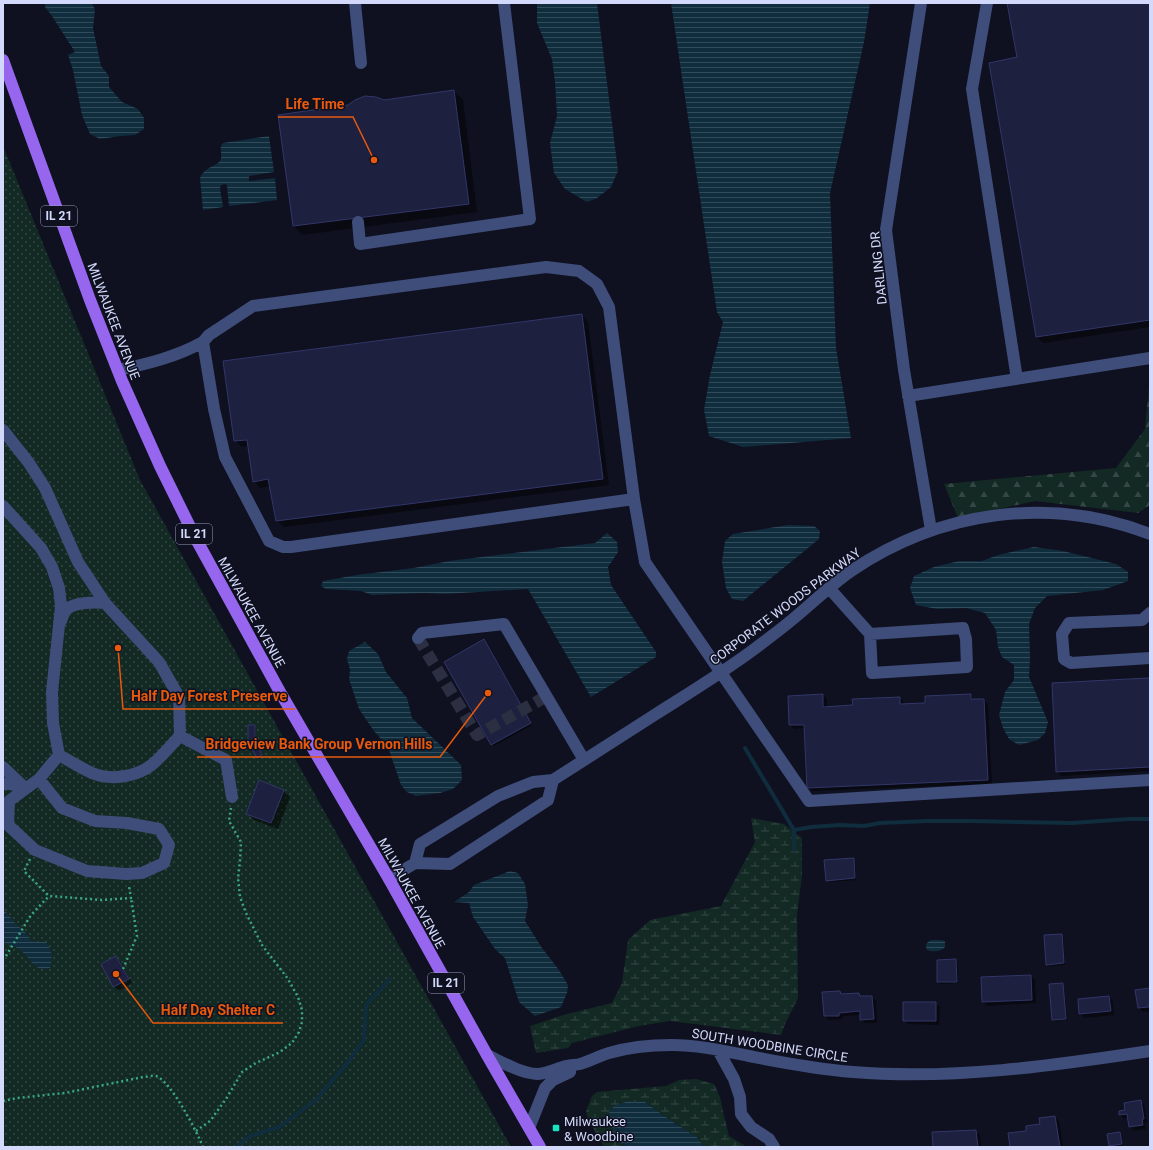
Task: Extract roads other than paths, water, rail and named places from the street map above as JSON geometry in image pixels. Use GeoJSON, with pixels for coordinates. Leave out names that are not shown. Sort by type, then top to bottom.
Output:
{"type":"FeatureCollection","features":[{"type":"Feature","properties":{"kind":"main road","name":"MILWAUKEE AVENUE"},"geometry":{"type":"LineString","coordinates":[[3,60],[90,300],[118,370],[160,466],[196,539],[280,692],[389,879],[540,1147]]}},
{"type":"Feature","properties":{"kind":"street"},"geometry":{"type":"LineString","coordinates":[[355,3],[362,63]]}},
{"type":"Feature","properties":{"kind":"street"},"geometry":{"type":"LineString","coordinates":[[358,222],[360,244],[530,219],[504,3]]}},
{"type":"Feature","properties":{"kind":"street","name":"DARLING DR"},"geometry":{"type":"LineString","coordinates":[[921,3],[886,230],[904,370],[931,530]]}},
{"type":"Feature","properties":{"kind":"street"},"geometry":{"type":"LineString","coordinates":[[987,3],[972,89],[1017,379]]}},
{"type":"Feature","properties":{"kind":"street"},"geometry":{"type":"LineString","coordinates":[[118,370],[149,363],[189,350],[203,342],[209,335],[253,306],[546,267],[579,271],[597,284],[609,307],[634,499],[645,562],[809,801],[1150,780]]}},
{"type":"Feature","properties":{"kind":"street"},"geometry":{"type":"LineString","coordinates":[[203,342],[214,410],[225,457],[269,541],[283,547],[292,547],[634,499]]}},
{"type":"Feature","properties":{"kind":"street"},"geometry":{"type":"LineString","coordinates":[[908,396],[1150,358]]}},
{"type":"Feature","properties":{"kind":"street"},"geometry":{"type":"LineString","coordinates":[[3,430],[29,463],[45,488],[78,562],[105,603],[159,662],[179,697],[180,736],[153,764],[139,772],[122,777],[93,774],[59,755]]}},
{"type":"Feature","properties":{"kind":"street"},"geometry":{"type":"LineString","coordinates":[[3,506],[41,548],[52,567],[59,588],[61,606],[52,692],[53,723],[59,755]]}},
{"type":"Feature","properties":{"kind":"street","name":"CORPORATE WOODS PARKWAY"},"geometry":{"type":"LineString","coordinates":[[415,863],[420,844],[498,796],[533,782],[553,780],[721,672],[792,620],[849,572],[909,539],[940,527],[971,519],[1001,514],[1022,513],[1066,514],[1104,519],[1150,534]]}},
{"type":"Feature","properties":{"kind":"street"},"geometry":{"type":"LineString","coordinates":[[829,588],[870,634],[872,673],[967,667],[966,639],[963,628],[870,634]]}},
{"type":"Feature","properties":{"kind":"street"},"geometry":{"type":"LineString","coordinates":[[59,624],[67,609],[78,604],[91,602],[105,603]]}},
{"type":"Feature","properties":{"kind":"street"},"geometry":{"type":"LineString","coordinates":[[1150,613],[1142,620],[1069,623],[1062,634],[1064,659],[1071,663],[1150,658]]}},
{"type":"Feature","properties":{"kind":"street"},"geometry":{"type":"LineString","coordinates":[[418,638],[422,633],[504,624],[584,760]]}},
{"type":"Feature","properties":{"kind":"street"},"geometry":{"type":"LineString","coordinates":[[180,736],[226,760],[232,797]]}},
{"type":"Feature","properties":{"kind":"street"},"geometry":{"type":"LineString","coordinates":[[39,779],[62,808],[95,821],[127,822],[159,829],[169,845],[164,863],[142,873],[126,874],[87,871],[35,850],[8,825],[9,801],[39,779],[59,755]]}},
{"type":"Feature","properties":{"kind":"street"},"geometry":{"type":"LineString","coordinates":[[3,767],[25,788]]}},
{"type":"Feature","properties":{"kind":"street"},"geometry":{"type":"LineString","coordinates":[[389,879],[415,863],[450,864],[548,800],[553,780]]}},
{"type":"Feature","properties":{"kind":"street"},"geometry":{"type":"LineString","coordinates":[[3,784],[25,788]]}},
{"type":"Feature","properties":{"kind":"street","name":"SOUTH WOODBINE CIRCLE"},"geometry":{"type":"LineString","coordinates":[[487,1055],[520,1070],[538,1074],[554,1071],[566,1066],[578,1065],[610,1053],[644,1046],[673,1045],[706,1048],[799,1066],[853,1072],[932,1075],[977,1073],[1063,1064],[1150,1051]]}},
{"type":"Feature","properties":{"kind":"street"},"geometry":{"type":"LineString","coordinates":[[718,1050],[734,1079],[740,1097],[741,1114],[751,1127],[769,1139],[774,1147]]}},
{"type":"Feature","properties":{"kind":"street","name":"SOUTH WOODBINE CIRCLE"},"geometry":{"type":"LineString","coordinates":[[529,1128],[545,1088],[553,1080],[569,1072],[578,1065]]}},
{"type":"Feature","properties":{"kind":"water"},"geometry":{"type":"Polygon","coordinates":[[[45,3],[92,3],[95,10],[93,28],[101,66],[109,76],[109,87],[122,102],[138,109],[144,118],[144,129],[135,135],[100,139],[90,134],[82,115],[73,70],[68,55],[75,52],[45,7],[45,3]]]}},
{"type":"Feature","properties":{"kind":"water"},"geometry":{"type":"Polygon","coordinates":[[[537,3],[597,3],[618,171],[611,187],[597,198],[587,202],[565,189],[554,173],[550,143],[557,116],[555,82],[552,59],[537,23],[537,3]]]}},
{"type":"Feature","properties":{"kind":"water"},"geometry":{"type":"Polygon","coordinates":[[[671,3],[870,3],[864,42],[830,193],[836,348],[851,438],[743,447],[709,436],[704,410],[710,375],[723,322],[717,312],[671,3]]]}},
{"type":"Feature","properties":{"kind":"water"},"geometry":{"type":"Polygon","coordinates":[[[269,136],[274,172],[249,176],[249,181],[275,178],[277,200],[229,206],[226,184],[221,185],[220,188],[223,207],[203,210],[200,178],[205,171],[220,161],[221,146],[223,143],[269,136]]]}},
{"type":"Feature","properties":{"kind":"water"},"geometry":{"type":"Polygon","coordinates":[[[788,525],[814,526],[820,531],[819,539],[743,601],[732,599],[726,588],[722,562],[725,541],[733,534],[788,525]]]}},
{"type":"Feature","properties":{"kind":"water"},"geometry":{"type":"Polygon","coordinates":[[[607,533],[617,542],[618,552],[608,567],[611,585],[656,652],[656,657],[591,697],[528,589],[445,594],[422,593],[372,595],[361,591],[326,589],[321,586],[323,581],[357,575],[414,568],[449,561],[595,543],[607,533]]]}},
{"type":"Feature","properties":{"kind":"water"},"geometry":{"type":"Polygon","coordinates":[[[1034,547],[1063,551],[1116,564],[1128,572],[1128,581],[1103,590],[1047,596],[1035,608],[1029,624],[1029,677],[1048,722],[1045,733],[1038,740],[1019,745],[1009,739],[1003,728],[999,715],[1005,692],[1014,680],[1014,665],[1002,657],[998,647],[996,630],[985,613],[966,608],[937,609],[916,605],[910,588],[914,576],[934,567],[959,561],[982,561],[998,555],[1034,547]]]}},
{"type":"Feature","properties":{"kind":"water"},"geometry":{"type":"Polygon","coordinates":[[[365,642],[378,654],[386,672],[407,698],[412,718],[461,765],[462,780],[453,789],[440,793],[416,796],[407,792],[401,785],[388,747],[374,731],[359,709],[349,679],[350,670],[347,659],[349,651],[365,642]]]}},
{"type":"Feature","properties":{"kind":"water"},"geometry":{"type":"Polygon","coordinates":[[[510,871],[518,873],[525,884],[528,905],[525,921],[568,985],[567,993],[561,1007],[535,1016],[519,1002],[505,958],[495,949],[473,917],[469,903],[454,902],[469,892],[474,885],[510,871]]]}},
{"type":"Feature","properties":{"kind":"water"},"geometry":{"type":"Polygon","coordinates":[[[3,908],[15,923],[28,935],[31,941],[46,942],[50,948],[51,954],[50,968],[40,969],[20,950],[3,942],[3,908]]]}},
{"type":"Feature","properties":{"kind":"water"},"geometry":{"type":"Polygon","coordinates":[[[931,940],[945,941],[945,947],[937,951],[927,950],[926,944],[931,940]]]}},
{"type":"Feature","properties":{"kind":"water"},"geometry":{"type":"Polygon","coordinates":[[[629,1101],[645,1102],[698,1138],[704,1147],[632,1147],[622,1144],[612,1128],[609,1111],[616,1105],[629,1101]]]}},
{"type":"Feature","properties":{"kind":"waterway"},"geometry":{"type":"LineString","coordinates":[[745,748],[794,830],[794,850]]}},
{"type":"Feature","properties":{"kind":"waterway"},"geometry":{"type":"LineString","coordinates":[[794,830],[840,825],[864,826],[880,823],[928,821],[1072,823],[1150,819]]}},
{"type":"Feature","properties":{"kind":"waterway"},"geometry":{"type":"LineString","coordinates":[[236,1147],[250,1136],[279,1127],[316,1100],[348,1062],[364,1040],[366,1005],[390,979]]}},
{"type":"Feature","properties":{"kind":"tunnel"},"geometry":{"type":"LineString","coordinates":[[418,638],[477,735],[547,696]]}},
{"type":"Feature","properties":{"kind":"place","name":"Life Time"},"geometry":{"type":"Point","coordinates":[374,160]}},
{"type":"Feature","properties":{"kind":"place","name":"Half Day Forest Preserve"},"geometry":{"type":"Point","coordinates":[118,648]}},
{"type":"Feature","properties":{"kind":"place","name":"Bridgeview Bank Group Vernon Hills"},"geometry":{"type":"Point","coordinates":[488,693]}},
{"type":"Feature","properties":{"kind":"place","name":"Half Day Shelter C"},"geometry":{"type":"Point","coordinates":[116,974]}},
{"type":"Feature","properties":{"kind":"place","name":"Milwaukee & Woodbine"},"geometry":{"type":"Point","coordinates":[556,1128]}}]}
